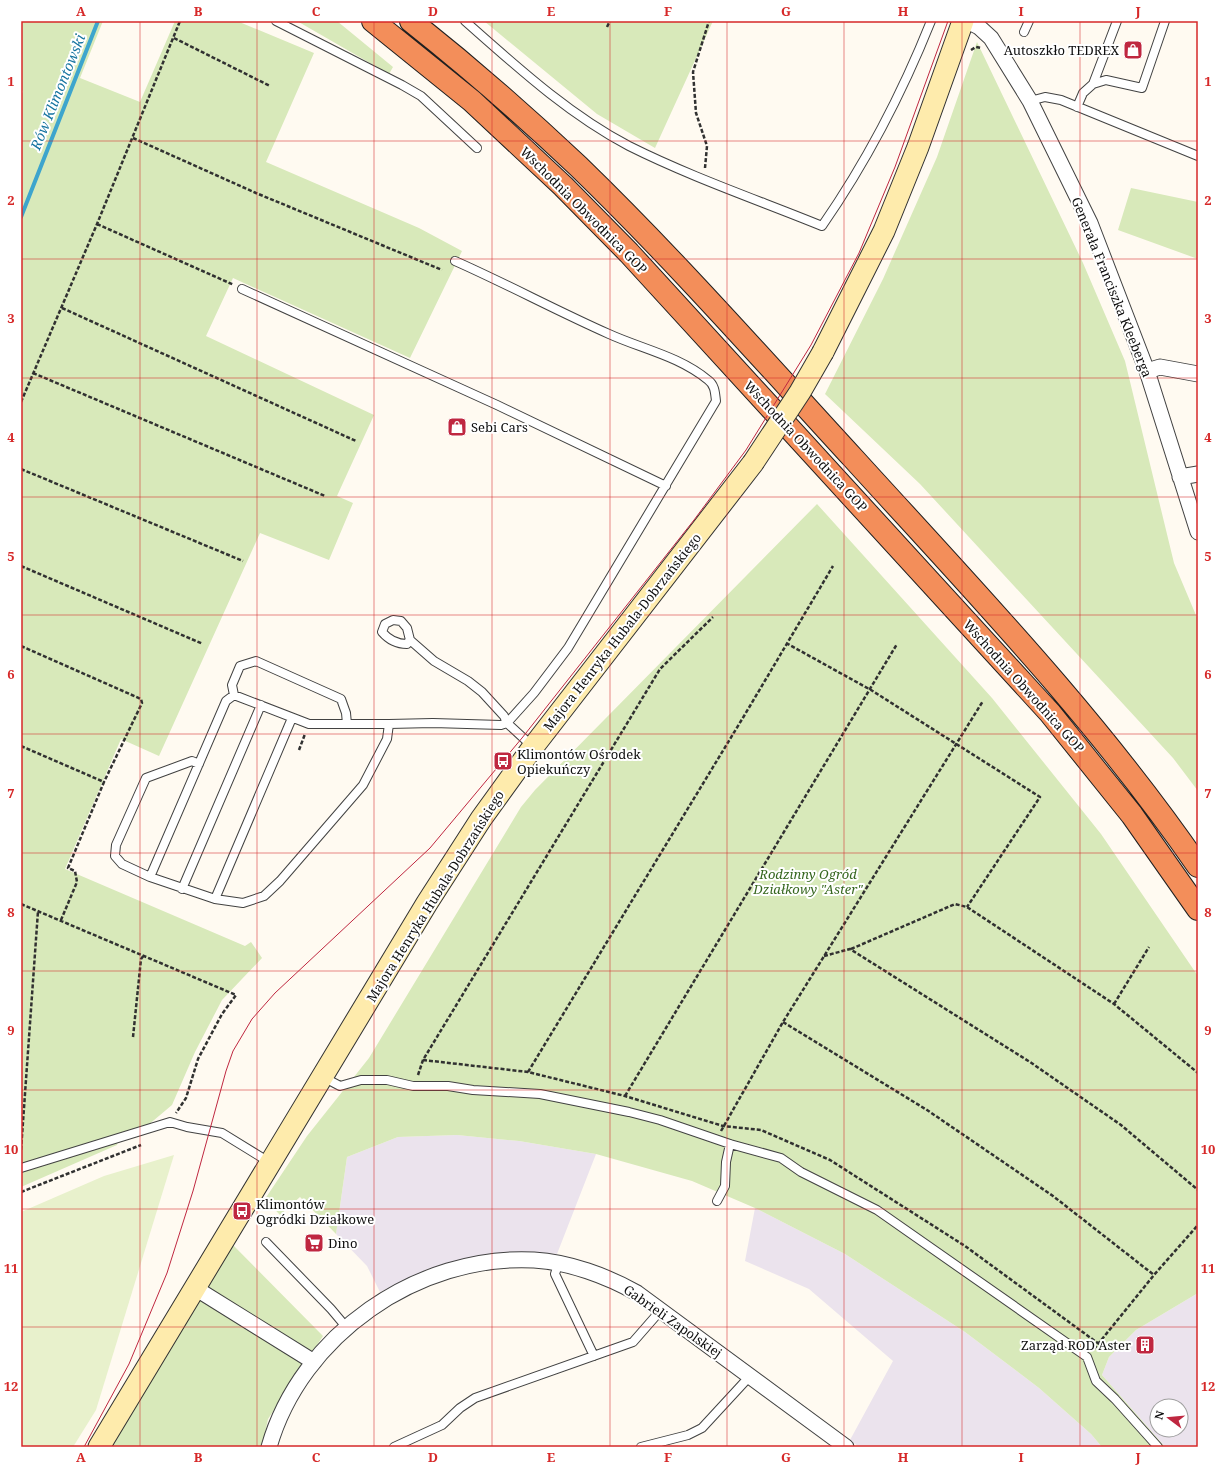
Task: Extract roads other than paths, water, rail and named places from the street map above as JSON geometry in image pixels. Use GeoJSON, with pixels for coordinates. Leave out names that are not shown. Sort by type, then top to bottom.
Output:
{"type":"FeatureCollection","features":[{"type":"Feature","properties":{"kind":"highway","name":"Wschodnia Obwodnica GOP"},"geometry":{"type":"LineString","coordinates":[[373,21],[472,101],[563,186],[634,259],[1050,713],[1132,815],[1198,909]]}},
{"type":"Feature","properties":{"kind":"highway","name":"Wschodnia Obwodnica GOP"},"geometry":{"type":"LineString","coordinates":[[411,21],[509,104],[578,167],[668,259],[951,565],[1069,698],[1141,786],[1198,866]]}},
{"type":"Feature","properties":{"kind":"street","name":"Majora Henryka Hubala-Dobrzańskiego"},"geometry":{"type":"LineString","coordinates":[[99,1447],[431,896],[482,819],[533,747],[753,463],[800,392],[823,352],[884,231],[918,147],[963,21]]}},
{"type":"Feature","properties":{"kind":"street","name":"Generała Franciszka Kleeberga"},"geometry":{"type":"LineString","coordinates":[[967,21],[979,27],[992,38],[1030,101],[1090,223],[1147,371],[1198,532]]}},
{"type":"Feature","properties":{"kind":"street"},"geometry":{"type":"LineString","coordinates":[[1147,371],[1160,367],[1198,374]]}},
{"type":"Feature","properties":{"kind":"street"},"geometry":{"type":"LineString","coordinates":[[1180,477],[1198,474]]}},
{"type":"Feature","properties":{"kind":"street","name":"Gabrieli Zapolskiej"},"geometry":{"type":"LineString","coordinates":[[269,1447],[289,1400],[314,1362],[330,1342],[376,1304],[433,1276],[476,1264],[532,1260],[558,1264],[620,1283],[661,1310],[750,1376],[838,1445]]}},
{"type":"Feature","properties":{"kind":"street"},"geometry":{"type":"LineString","coordinates":[[195,1288],[314,1362]]}},
{"type":"Feature","properties":{"kind":"lane"},"geometry":{"type":"LineString","coordinates":[[276,21],[421,96],[476,148]]}},
{"type":"Feature","properties":{"kind":"lane"},"geometry":{"type":"LineString","coordinates":[[465,21],[523,71],[586,119],[628,145],[702,178],[822,226],[851,184],[916,57],[931,21]]}},
{"type":"Feature","properties":{"kind":"lane"},"geometry":{"type":"LineString","coordinates":[[1024,32],[1029,21]]}},
{"type":"Feature","properties":{"kind":"lane"},"geometry":{"type":"LineString","coordinates":[[1093,84],[1117,21]]}},
{"type":"Feature","properties":{"kind":"lane"},"geometry":{"type":"LineString","coordinates":[[1077,107],[1083,93],[1093,84],[1106,80],[1142,88],[1165,21]]}},
{"type":"Feature","properties":{"kind":"lane"},"geometry":{"type":"LineString","coordinates":[[1030,101],[1045,97],[1061,100],[1198,156]]}},
{"type":"Feature","properties":{"kind":"lane"},"geometry":{"type":"LineString","coordinates":[[234,695],[309,724],[433,723],[501,725],[507,723],[534,693],[568,648],[716,401],[715,390],[709,381],[697,372],[665,355],[610,335],[514,287],[455,261]]}},
{"type":"Feature","properties":{"kind":"lane"},"geometry":{"type":"LineString","coordinates":[[242,289],[504,408],[666,486]]}},
{"type":"Feature","properties":{"kind":"lane"},"geometry":{"type":"LineString","coordinates":[[410,640],[434,661],[468,681],[482,692],[504,716],[507,723],[533,747]]}},
{"type":"Feature","properties":{"kind":"lane"},"geometry":{"type":"LineString","coordinates":[[234,695],[232,685],[240,666],[256,661],[341,699],[346,713],[347,724]]}},
{"type":"Feature","properties":{"kind":"lane"},"geometry":{"type":"LineString","coordinates":[[150,877],[226,701],[234,695]]}},
{"type":"Feature","properties":{"kind":"lane"},"geometry":{"type":"LineString","coordinates":[[182,889],[261,705]]}},
{"type":"Feature","properties":{"kind":"lane"},"geometry":{"type":"LineString","coordinates":[[214,899],[292,718]]}},
{"type":"Feature","properties":{"kind":"lane"},"geometry":{"type":"LineString","coordinates":[[199,764],[192,761],[146,778],[116,845],[115,856],[122,864],[150,877],[182,889],[214,899],[243,902],[264,896],[280,881],[363,784],[387,739],[389,724]]}},
{"type":"Feature","properties":{"kind":"lane"},"geometry":{"type":"LineString","coordinates":[[322,1076],[340,1086],[361,1080],[387,1080],[413,1086],[448,1086],[473,1090],[540,1094],[629,1112],[660,1120],[717,1140],[781,1158],[801,1172],[877,1210],[1087,1357],[1096,1381],[1115,1399],[1158,1447]]}},
{"type":"Feature","properties":{"kind":"lane"},"geometry":{"type":"LineString","coordinates":[[21,1168],[170,1122],[222,1133],[270,1163]]}},
{"type":"Feature","properties":{"kind":"lane"},"geometry":{"type":"LineString","coordinates":[[717,1201],[725,1186],[726,1162],[730,1144]]}},
{"type":"Feature","properties":{"kind":"lane"},"geometry":{"type":"LineString","coordinates":[[266,1242],[331,1308],[347,1328]]}},
{"type":"Feature","properties":{"kind":"lane"},"geometry":{"type":"LineString","coordinates":[[558,1264],[555,1274],[594,1356]]}},
{"type":"Feature","properties":{"kind":"lane"},"geometry":{"type":"LineString","coordinates":[[394,1447],[442,1424],[460,1408],[475,1398],[632,1342],[661,1310]]}},
{"type":"Feature","properties":{"kind":"lane"},"geometry":{"type":"LineString","coordinates":[[641,1447],[688,1435],[702,1428],[750,1376]]}},
{"type":"Feature","properties":{"kind":"waterway","name":"Rów Klimontowski"},"geometry":{"type":"LineString","coordinates":[[21,217],[98,21]]}},
{"type":"Feature","properties":{"kind":"tram line"},"geometry":{"type":"LineString","coordinates":[[84,1447],[129,1364],[167,1273],[193,1191],[226,1071],[233,1051],[252,1019],[275,993],[430,848],[522,738],[694,520],[746,450],[811,345],[859,253],[895,167],[948,21]]}},
{"type":"Feature","properties":{"kind":"place","name":"Autoszkło TEDREX"},"geometry":{"type":"Point","coordinates":[1133,50]}},
{"type":"Feature","properties":{"kind":"place","name":"Sebi Cars"},"geometry":{"type":"Point","coordinates":[457,427]}},
{"type":"Feature","properties":{"kind":"place","name":"Klimontów Ośrodek Opiekuńczy"},"geometry":{"type":"Point","coordinates":[503,761]}},
{"type":"Feature","properties":{"kind":"place","name":"Klimontów Ogródki Działkowe"},"geometry":{"type":"Point","coordinates":[242,1211]}},
{"type":"Feature","properties":{"kind":"place","name":"Dino"},"geometry":{"type":"Point","coordinates":[314,1243]}},
{"type":"Feature","properties":{"kind":"place","name":"Zarząd ROD Aster"},"geometry":{"type":"Point","coordinates":[1145,1345]}},
{"type":"Feature","properties":{"kind":"park label","name":"Rodzinny Ogród Działkowy \"Aster\""},"geometry":{"type":"Point","coordinates":[808,882]}}]}
